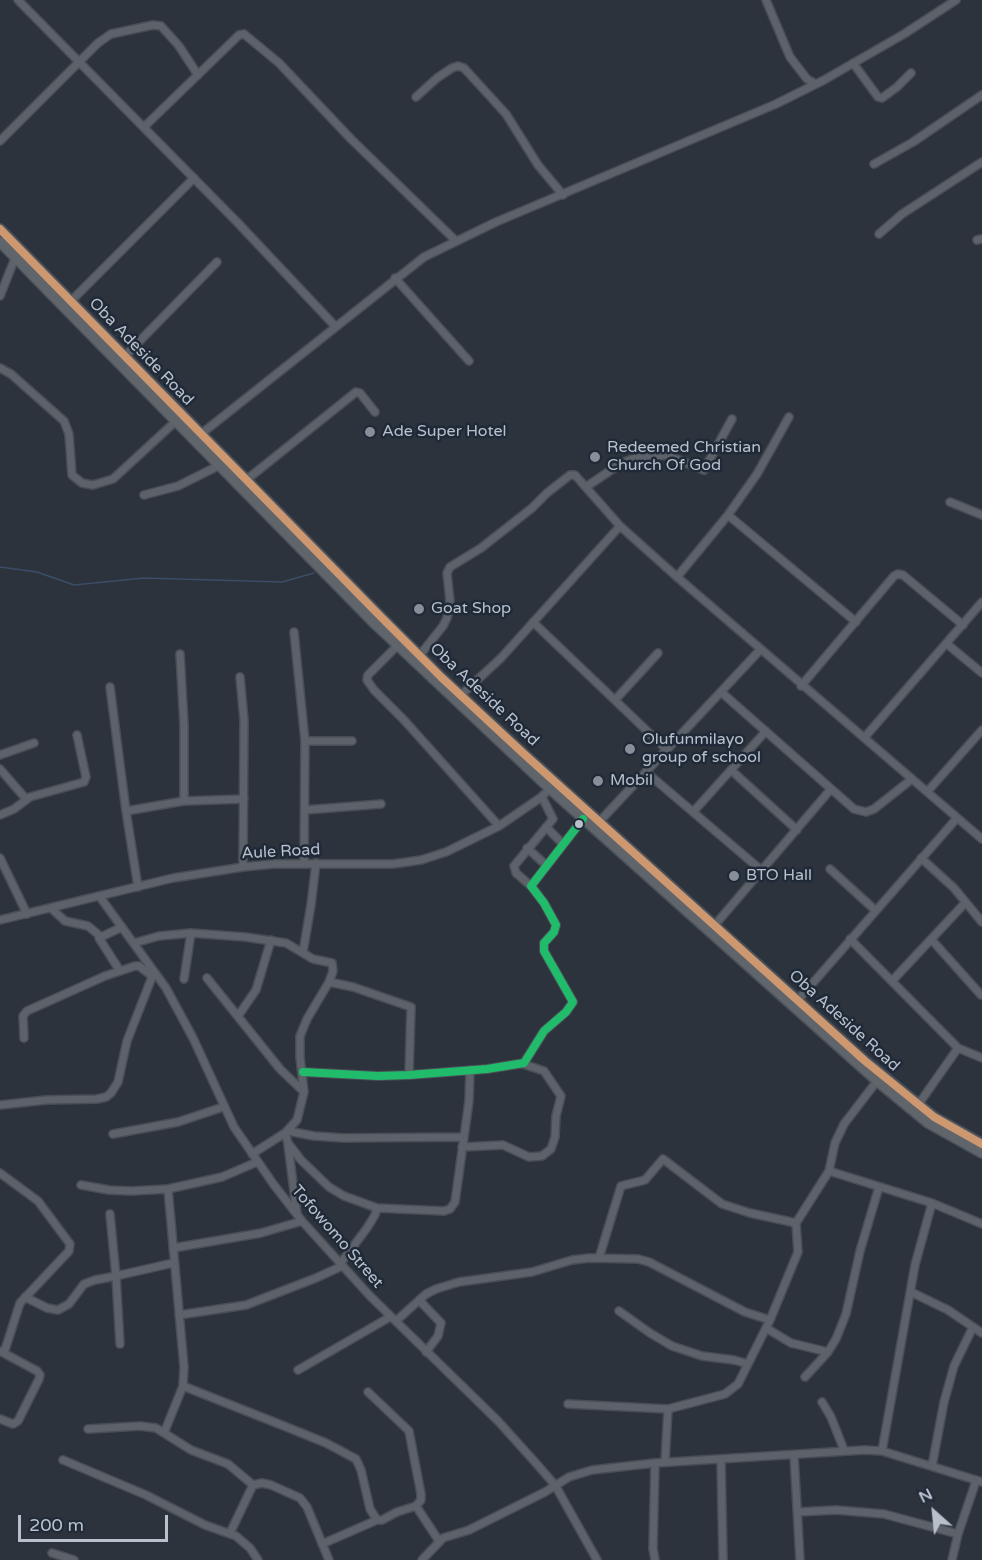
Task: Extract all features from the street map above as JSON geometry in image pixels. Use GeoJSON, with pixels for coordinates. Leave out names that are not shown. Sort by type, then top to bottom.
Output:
{"type":"FeatureCollection","features":[{"type":"Feature","properties":{"kind":"main road","name":"Oba Adeside Road"},"geometry":{"type":"LineString","coordinates":[[0,230],[19,255],[71,301],[201,434],[243,484]]}},
{"type":"Feature","properties":{"kind":"main road"},"geometry":{"type":"LineString","coordinates":[[0,242],[19,255],[218,466],[243,484],[378,621],[397,646],[549,789],[807,1013],[877,1081],[928,1123],[982,1153]]}},
{"type":"Feature","properties":{"kind":"main road","name":"Oba Adeside Road"},"geometry":{"type":"LineString","coordinates":[[378,621],[420,655],[698,916],[714,926],[798,1000],[807,1013],[918,1106],[982,1144]]}},
{"type":"Feature","properties":{"kind":"street"},"geometry":{"type":"LineString","coordinates":[[18,0],[194,178],[335,326]]}},
{"type":"Feature","properties":{"kind":"street"},"geometry":{"type":"LineString","coordinates":[[766,0],[790,57],[807,79],[816,84]]}},
{"type":"Feature","properties":{"kind":"street"},"geometry":{"type":"LineString","coordinates":[[201,434],[424,257],[455,240],[776,104],[904,34],[956,0]]}},
{"type":"Feature","properties":{"kind":"street"},"geometry":{"type":"LineString","coordinates":[[0,141],[98,44],[111,34],[159,25],[168,33],[198,75]]}},
{"type":"Feature","properties":{"kind":"street"},"geometry":{"type":"LineString","coordinates":[[144,127],[238,35],[244,34],[279,63],[344,132],[455,240]]}},
{"type":"Feature","properties":{"kind":"street"},"geometry":{"type":"LineString","coordinates":[[853,63],[882,98],[911,73]]}},
{"type":"Feature","properties":{"kind":"street"},"geometry":{"type":"LineString","coordinates":[[416,97],[452,68],[458,66],[464,68],[506,114],[538,165],[562,195]]}},
{"type":"Feature","properties":{"kind":"street"},"geometry":{"type":"LineString","coordinates":[[874,164],[982,95]]}},
{"type":"Feature","properties":{"kind":"street"},"geometry":{"type":"LineString","coordinates":[[879,234],[919,202],[982,162]]}},
{"type":"Feature","properties":{"kind":"street"},"geometry":{"type":"LineString","coordinates":[[71,301],[194,178]]}},
{"type":"Feature","properties":{"kind":"street"},"geometry":{"type":"LineString","coordinates":[[0,296],[19,255]]}},
{"type":"Feature","properties":{"kind":"street"},"geometry":{"type":"LineString","coordinates":[[125,356],[217,262]]}},
{"type":"Feature","properties":{"kind":"street"},"geometry":{"type":"LineString","coordinates":[[395,278],[469,361]]}},
{"type":"Feature","properties":{"kind":"street"},"geometry":{"type":"LineString","coordinates":[[0,368],[64,421],[69,434],[72,475],[82,483],[104,484],[113,479],[176,421]]}},
{"type":"Feature","properties":{"kind":"street"},"geometry":{"type":"LineString","coordinates":[[243,484],[356,392],[360,393],[375,412]]}},
{"type":"Feature","properties":{"kind":"street"},"geometry":{"type":"LineString","coordinates":[[677,577],[728,515],[757,474],[789,417]]}},
{"type":"Feature","properties":{"kind":"street"},"geometry":{"type":"LineString","coordinates":[[586,487],[620,464],[635,458],[666,455],[704,470],[732,419]]}},
{"type":"Feature","properties":{"kind":"street"},"geometry":{"type":"LineString","coordinates":[[144,495],[178,486],[218,466]]}},
{"type":"Feature","properties":{"kind":"street"},"geometry":{"type":"LineString","coordinates":[[420,655],[447,618],[450,601],[447,573],[450,567],[481,548],[574,475],[620,526],[677,577],[801,686],[982,839]]}},
{"type":"Feature","properties":{"kind":"street"},"geometry":{"type":"LineString","coordinates":[[950,502],[982,515]]}},
{"type":"Feature","properties":{"kind":"street"},"geometry":{"type":"LineString","coordinates":[[728,515],[856,622]]}},
{"type":"Feature","properties":{"kind":"street"},"geometry":{"type":"LineString","coordinates":[[461,695],[501,658],[620,526]]}},
{"type":"Feature","properties":{"kind":"street"},"geometry":{"type":"LineString","coordinates":[[801,686],[898,574],[903,575],[963,625]]}},
{"type":"Feature","properties":{"kind":"street"},"geometry":{"type":"LineString","coordinates":[[864,738],[982,602]]}},
{"type":"Feature","properties":{"kind":"street"},"geometry":{"type":"LineString","coordinates":[[533,622],[667,750]]}},
{"type":"Feature","properties":{"kind":"street"},"geometry":{"type":"LineString","coordinates":[[294,632],[305,741],[304,863]]}},
{"type":"Feature","properties":{"kind":"street"},"geometry":{"type":"LineString","coordinates":[[947,644],[982,673]]}},
{"type":"Feature","properties":{"kind":"street"},"geometry":{"type":"LineString","coordinates":[[397,646],[368,675],[367,680],[499,826]]}},
{"type":"Feature","properties":{"kind":"street"},"geometry":{"type":"LineString","coordinates":[[599,822],[760,650]]}},
{"type":"Feature","properties":{"kind":"street"},"geometry":{"type":"LineString","coordinates":[[615,700],[657,653]]}},
{"type":"Feature","properties":{"kind":"street"},"geometry":{"type":"LineString","coordinates":[[180,654],[184,725],[184,801]]}},
{"type":"Feature","properties":{"kind":"street"},"geometry":{"type":"LineString","coordinates":[[240,677],[244,720],[243,867]]}},
{"type":"Feature","properties":{"kind":"street"},"geometry":{"type":"LineString","coordinates":[[110,687],[138,887]]}},
{"type":"Feature","properties":{"kind":"street"},"geometry":{"type":"LineString","coordinates":[[721,692],[854,809],[866,812],[874,809],[912,779]]}},
{"type":"Feature","properties":{"kind":"street"},"geometry":{"type":"LineString","coordinates":[[927,792],[982,730]]}},
{"type":"Feature","properties":{"kind":"street"},"geometry":{"type":"LineString","coordinates":[[694,811],[766,731]]}},
{"type":"Feature","properties":{"kind":"street"},"geometry":{"type":"LineString","coordinates":[[0,815],[14,809],[26,799],[85,780],[77,735]]}},
{"type":"Feature","properties":{"kind":"street"},"geometry":{"type":"LineString","coordinates":[[305,741],[351,741]]}},
{"type":"Feature","properties":{"kind":"street"},"geometry":{"type":"LineString","coordinates":[[0,755],[34,742]]}},
{"type":"Feature","properties":{"kind":"street"},"geometry":{"type":"LineString","coordinates":[[0,769],[26,799]]}},
{"type":"Feature","properties":{"kind":"street"},"geometry":{"type":"LineString","coordinates":[[731,770],[797,830]]}},
{"type":"Feature","properties":{"kind":"street"},"geometry":{"type":"LineString","coordinates":[[646,772],[761,870]]}},
{"type":"Feature","properties":{"kind":"street","name":"Aule Road"},"geometry":{"type":"LineString","coordinates":[[0,920],[173,878],[243,867],[304,863],[393,864],[421,860],[446,852],[499,826],[542,797],[549,789]]}},
{"type":"Feature","properties":{"kind":"street"},"geometry":{"type":"LineString","coordinates":[[714,926],[831,789]]}},
{"type":"Feature","properties":{"kind":"street"},"geometry":{"type":"LineString","coordinates":[[523,1064],[544,1031],[566,1012],[573,1002],[544,951],[544,943],[554,932],[556,925],[544,903],[531,886],[514,870],[515,862],[554,817],[542,797]]}},
{"type":"Feature","properties":{"kind":"street"},"geometry":{"type":"LineString","coordinates":[[126,811],[184,801],[244,799]]}},
{"type":"Feature","properties":{"kind":"street"},"geometry":{"type":"LineString","coordinates":[[305,810],[381,804]]}},
{"type":"Feature","properties":{"kind":"street"},"geometry":{"type":"LineString","coordinates":[[798,1000],[957,818]]}},
{"type":"Feature","properties":{"kind":"street"},"geometry":{"type":"LineString","coordinates":[[531,886],[583,819]]}},
{"type":"Feature","properties":{"kind":"street"},"geometry":{"type":"LineString","coordinates":[[546,827],[563,844]]}},
{"type":"Feature","properties":{"kind":"street"},"geometry":{"type":"LineString","coordinates":[[527,848],[546,865]]}},
{"type":"Feature","properties":{"kind":"street"},"geometry":{"type":"LineString","coordinates":[[0,858],[27,914]]}},
{"type":"Feature","properties":{"kind":"street"},"geometry":{"type":"LineString","coordinates":[[921,858],[954,888],[982,922]]}},
{"type":"Feature","properties":{"kind":"street"},"geometry":{"type":"LineString","coordinates":[[303,952],[316,863]]}},
{"type":"Feature","properties":{"kind":"street"},"geometry":{"type":"LineString","coordinates":[[830,869],[875,910]]}},
{"type":"Feature","properties":{"kind":"street","name":"Tofowomo Street"},"geometry":{"type":"LineString","coordinates":[[100,897],[174,1002],[193,1038],[223,1107],[257,1162],[302,1221],[341,1265],[426,1352],[498,1421],[555,1485],[597,1560]]}},
{"type":"Feature","properties":{"kind":"street"},"geometry":{"type":"LineString","coordinates":[[892,981],[965,903]]}},
{"type":"Feature","properties":{"kind":"street"},"geometry":{"type":"LineString","coordinates":[[52,909],[65,921],[88,926],[100,936],[102,944],[120,971]]}},
{"type":"Feature","properties":{"kind":"street"},"geometry":{"type":"LineString","coordinates":[[100,936],[122,927]]}},
{"type":"Feature","properties":{"kind":"street"},"geometry":{"type":"LineString","coordinates":[[184,979],[191,933]]}},
{"type":"Feature","properties":{"kind":"street"},"geometry":{"type":"LineString","coordinates":[[134,943],[159,936],[191,933],[271,940],[293,945],[313,959],[332,963],[329,982],[300,1036],[304,1092],[297,1120],[286,1132],[252,1154]]}},
{"type":"Feature","properties":{"kind":"street"},"geometry":{"type":"LineString","coordinates":[[850,939],[958,1048],[982,1058]]}},
{"type":"Feature","properties":{"kind":"street"},"geometry":{"type":"LineString","coordinates":[[931,939],[981,995]]}},
{"type":"Feature","properties":{"kind":"street"},"geometry":{"type":"LineString","coordinates":[[237,1016],[256,990],[271,940]]}},
{"type":"Feature","properties":{"kind":"street"},"geometry":{"type":"LineString","coordinates":[[0,1105],[46,1100],[98,1100],[111,1093],[118,1082],[127,1041],[153,974],[137,966],[120,971],[24,1012],[24,1038]]}},
{"type":"Feature","properties":{"kind":"street"},"geometry":{"type":"LineString","coordinates":[[207,978],[280,1070],[304,1092]]}},
{"type":"Feature","properties":{"kind":"street"},"geometry":{"type":"LineString","coordinates":[[329,982],[353,987],[411,1006],[409,1075]]}},
{"type":"Feature","properties":{"kind":"street"},"geometry":{"type":"LineString","coordinates":[[918,1106],[958,1048]]}},
{"type":"Feature","properties":{"kind":"street"},"geometry":{"type":"LineString","coordinates":[[303,1072],[378,1076],[409,1075],[523,1064],[544,1071],[561,1096],[556,1116],[555,1137],[546,1154],[525,1157],[503,1146],[462,1147]]}},
{"type":"Feature","properties":{"kind":"street"},"geometry":{"type":"LineString","coordinates":[[288,1143],[301,1160],[329,1187],[344,1196],[377,1208],[440,1212],[450,1209],[455,1202],[469,1101],[470,1070]]}},
{"type":"Feature","properties":{"kind":"street"},"geometry":{"type":"LineString","coordinates":[[568,1404],[668,1409],[725,1394],[738,1384],[770,1320],[798,1252],[796,1223],[829,1172],[835,1143],[843,1124],[877,1081]]}},
{"type":"Feature","properties":{"kind":"street"},"geometry":{"type":"LineString","coordinates":[[113,1134],[191,1119],[223,1107]]}},
{"type":"Feature","properties":{"kind":"street"},"geometry":{"type":"LineString","coordinates":[[286,1132],[344,1138],[464,1137]]}},
{"type":"Feature","properties":{"kind":"street"},"geometry":{"type":"LineString","coordinates":[[286,1132],[297,1214]]}},
{"type":"Feature","properties":{"kind":"street"},"geometry":{"type":"LineString","coordinates":[[599,1258],[621,1186],[645,1180],[663,1159],[722,1204],[796,1223]]}},
{"type":"Feature","properties":{"kind":"street"},"geometry":{"type":"LineString","coordinates":[[81,1185],[109,1190],[168,1189],[222,1177],[257,1162]]}},
{"type":"Feature","properties":{"kind":"street"},"geometry":{"type":"LineString","coordinates":[[829,1172],[932,1203],[982,1224]]}},
{"type":"Feature","properties":{"kind":"street"},"geometry":{"type":"LineString","coordinates":[[0,1173],[38,1201],[70,1244],[69,1251],[25,1297],[16,1312],[2,1352],[37,1371],[40,1375],[18,1421],[13,1424],[0,1419]]}},
{"type":"Feature","properties":{"kind":"street"},"geometry":{"type":"LineString","coordinates":[[805,1377],[828,1352],[846,1314],[860,1251],[879,1187]]}},
{"type":"Feature","properties":{"kind":"street"},"geometry":{"type":"LineString","coordinates":[[164,1433],[183,1386],[183,1349],[173,1263],[168,1189]]}},
{"type":"Feature","properties":{"kind":"street"},"geometry":{"type":"LineString","coordinates":[[882,1451],[920,1243],[932,1203]]}},
{"type":"Feature","properties":{"kind":"street"},"geometry":{"type":"LineString","coordinates":[[179,1315],[246,1305],[297,1286],[341,1265],[368,1228],[377,1208]]}},
{"type":"Feature","properties":{"kind":"street"},"geometry":{"type":"LineString","coordinates":[[110,1214],[120,1344]]}},
{"type":"Feature","properties":{"kind":"street"},"geometry":{"type":"LineString","coordinates":[[173,1248],[261,1233],[302,1221]]}},
{"type":"Feature","properties":{"kind":"street"},"geometry":{"type":"LineString","coordinates":[[298,1370],[393,1319],[436,1289],[459,1282],[532,1272],[572,1260],[599,1258],[649,1262],[745,1312],[770,1320]]}},
{"type":"Feature","properties":{"kind":"street"},"geometry":{"type":"LineString","coordinates":[[25,1297],[47,1308],[58,1310],[69,1304],[84,1284],[173,1263]]}},
{"type":"Feature","properties":{"kind":"street"},"geometry":{"type":"LineString","coordinates":[[911,1292],[933,1301],[982,1332]]}},
{"type":"Feature","properties":{"kind":"street"},"geometry":{"type":"LineString","coordinates":[[419,1300],[441,1323],[438,1336],[426,1352]]}},
{"type":"Feature","properties":{"kind":"street"},"geometry":{"type":"LineString","coordinates":[[619,1311],[650,1334],[672,1346],[702,1356],[748,1364]]}},
{"type":"Feature","properties":{"kind":"street"},"geometry":{"type":"LineString","coordinates":[[932,1466],[944,1402],[954,1366],[973,1327]]}},
{"type":"Feature","properties":{"kind":"street"},"geometry":{"type":"LineString","coordinates":[[766,1328],[791,1343],[828,1352]]}},
{"type":"Feature","properties":{"kind":"street"},"geometry":{"type":"LineString","coordinates":[[183,1386],[307,1435],[356,1459],[361,1470],[370,1509],[376,1520]]}},
{"type":"Feature","properties":{"kind":"street"},"geometry":{"type":"LineString","coordinates":[[322,1544],[376,1520],[382,1520],[416,1506],[421,1500],[409,1431],[368,1392]]}},
{"type":"Feature","properties":{"kind":"street"},"geometry":{"type":"LineString","coordinates":[[822,1402],[844,1450]]}},
{"type":"Feature","properties":{"kind":"street"},"geometry":{"type":"LineString","coordinates":[[665,1462],[668,1409]]}},
{"type":"Feature","properties":{"kind":"street"},"geometry":{"type":"LineString","coordinates":[[88,1429],[140,1426],[156,1428],[191,1450],[228,1464],[253,1485]]}},
{"type":"Feature","properties":{"kind":"street"},"geometry":{"type":"LineString","coordinates":[[422,1560],[439,1541],[470,1530],[579,1472],[665,1462],[844,1450],[882,1451],[979,1481],[958,1534],[952,1560]]}},
{"type":"Feature","properties":{"kind":"street"},"geometry":{"type":"LineString","coordinates":[[794,1455],[800,1560]]}},
{"type":"Feature","properties":{"kind":"street"},"geometry":{"type":"LineString","coordinates":[[721,1459],[723,1560]]}},
{"type":"Feature","properties":{"kind":"street"},"geometry":{"type":"LineString","coordinates":[[63,1460],[146,1495],[205,1525],[230,1533],[244,1541],[258,1560]]}},
{"type":"Feature","properties":{"kind":"street"},"geometry":{"type":"LineString","coordinates":[[655,1463],[653,1550],[655,1560]]}},
{"type":"Feature","properties":{"kind":"street"},"geometry":{"type":"LineString","coordinates":[[253,1485],[262,1483],[271,1485],[300,1498],[329,1560]]}},
{"type":"Feature","properties":{"kind":"street"},"geometry":{"type":"LineString","coordinates":[[230,1533],[253,1485]]}},
{"type":"Feature","properties":{"kind":"street"},"geometry":{"type":"LineString","coordinates":[[416,1506],[439,1541]]}},
{"type":"Feature","properties":{"kind":"street"},"geometry":{"type":"LineString","coordinates":[[798,1512],[844,1510],[884,1514],[958,1534]]}},
{"type":"Feature","properties":{"kind":"street"},"geometry":{"type":"LineString","coordinates":[[52,1553],[74,1560]]}},
{"type":"Feature","properties":{"kind":"waterway"},"geometry":{"type":"LineString","coordinates":[[0,567],[37,572],[74,585],[144,578],[282,582],[314,573]]}},
{"type":"Feature","properties":{"kind":"transit line"},"geometry":{"type":"LineString","coordinates":[[0,229],[441,677],[865,1061],[934,1117],[982,1144]]}},
{"type":"Feature","properties":{"kind":"transit line"},"geometry":{"type":"LineString","coordinates":[[303,1072],[378,1076],[409,1075],[487,1069],[524,1063],[544,1031],[566,1012],[573,1002],[544,951],[544,943],[554,932],[556,925],[531,886],[583,819]]}},
{"type":"Feature","properties":{"kind":"place","name":"Ade Super Hotel"},"geometry":{"type":"Point","coordinates":[370,432]}},
{"type":"Feature","properties":{"kind":"place","name":"Redeemed Christian Church Of God"},"geometry":{"type":"Point","coordinates":[595,457]}},
{"type":"Feature","properties":{"kind":"place","name":"Goat Shop"},"geometry":{"type":"Point","coordinates":[419,609]}},
{"type":"Feature","properties":{"kind":"place","name":"Olufunmilayo group of school"},"geometry":{"type":"Point","coordinates":[630,749]}},
{"type":"Feature","properties":{"kind":"place","name":"Mobil"},"geometry":{"type":"Point","coordinates":[598,781]}},
{"type":"Feature","properties":{"kind":"place","name":"BTO Hall"},"geometry":{"type":"Point","coordinates":[734,876]}}]}
